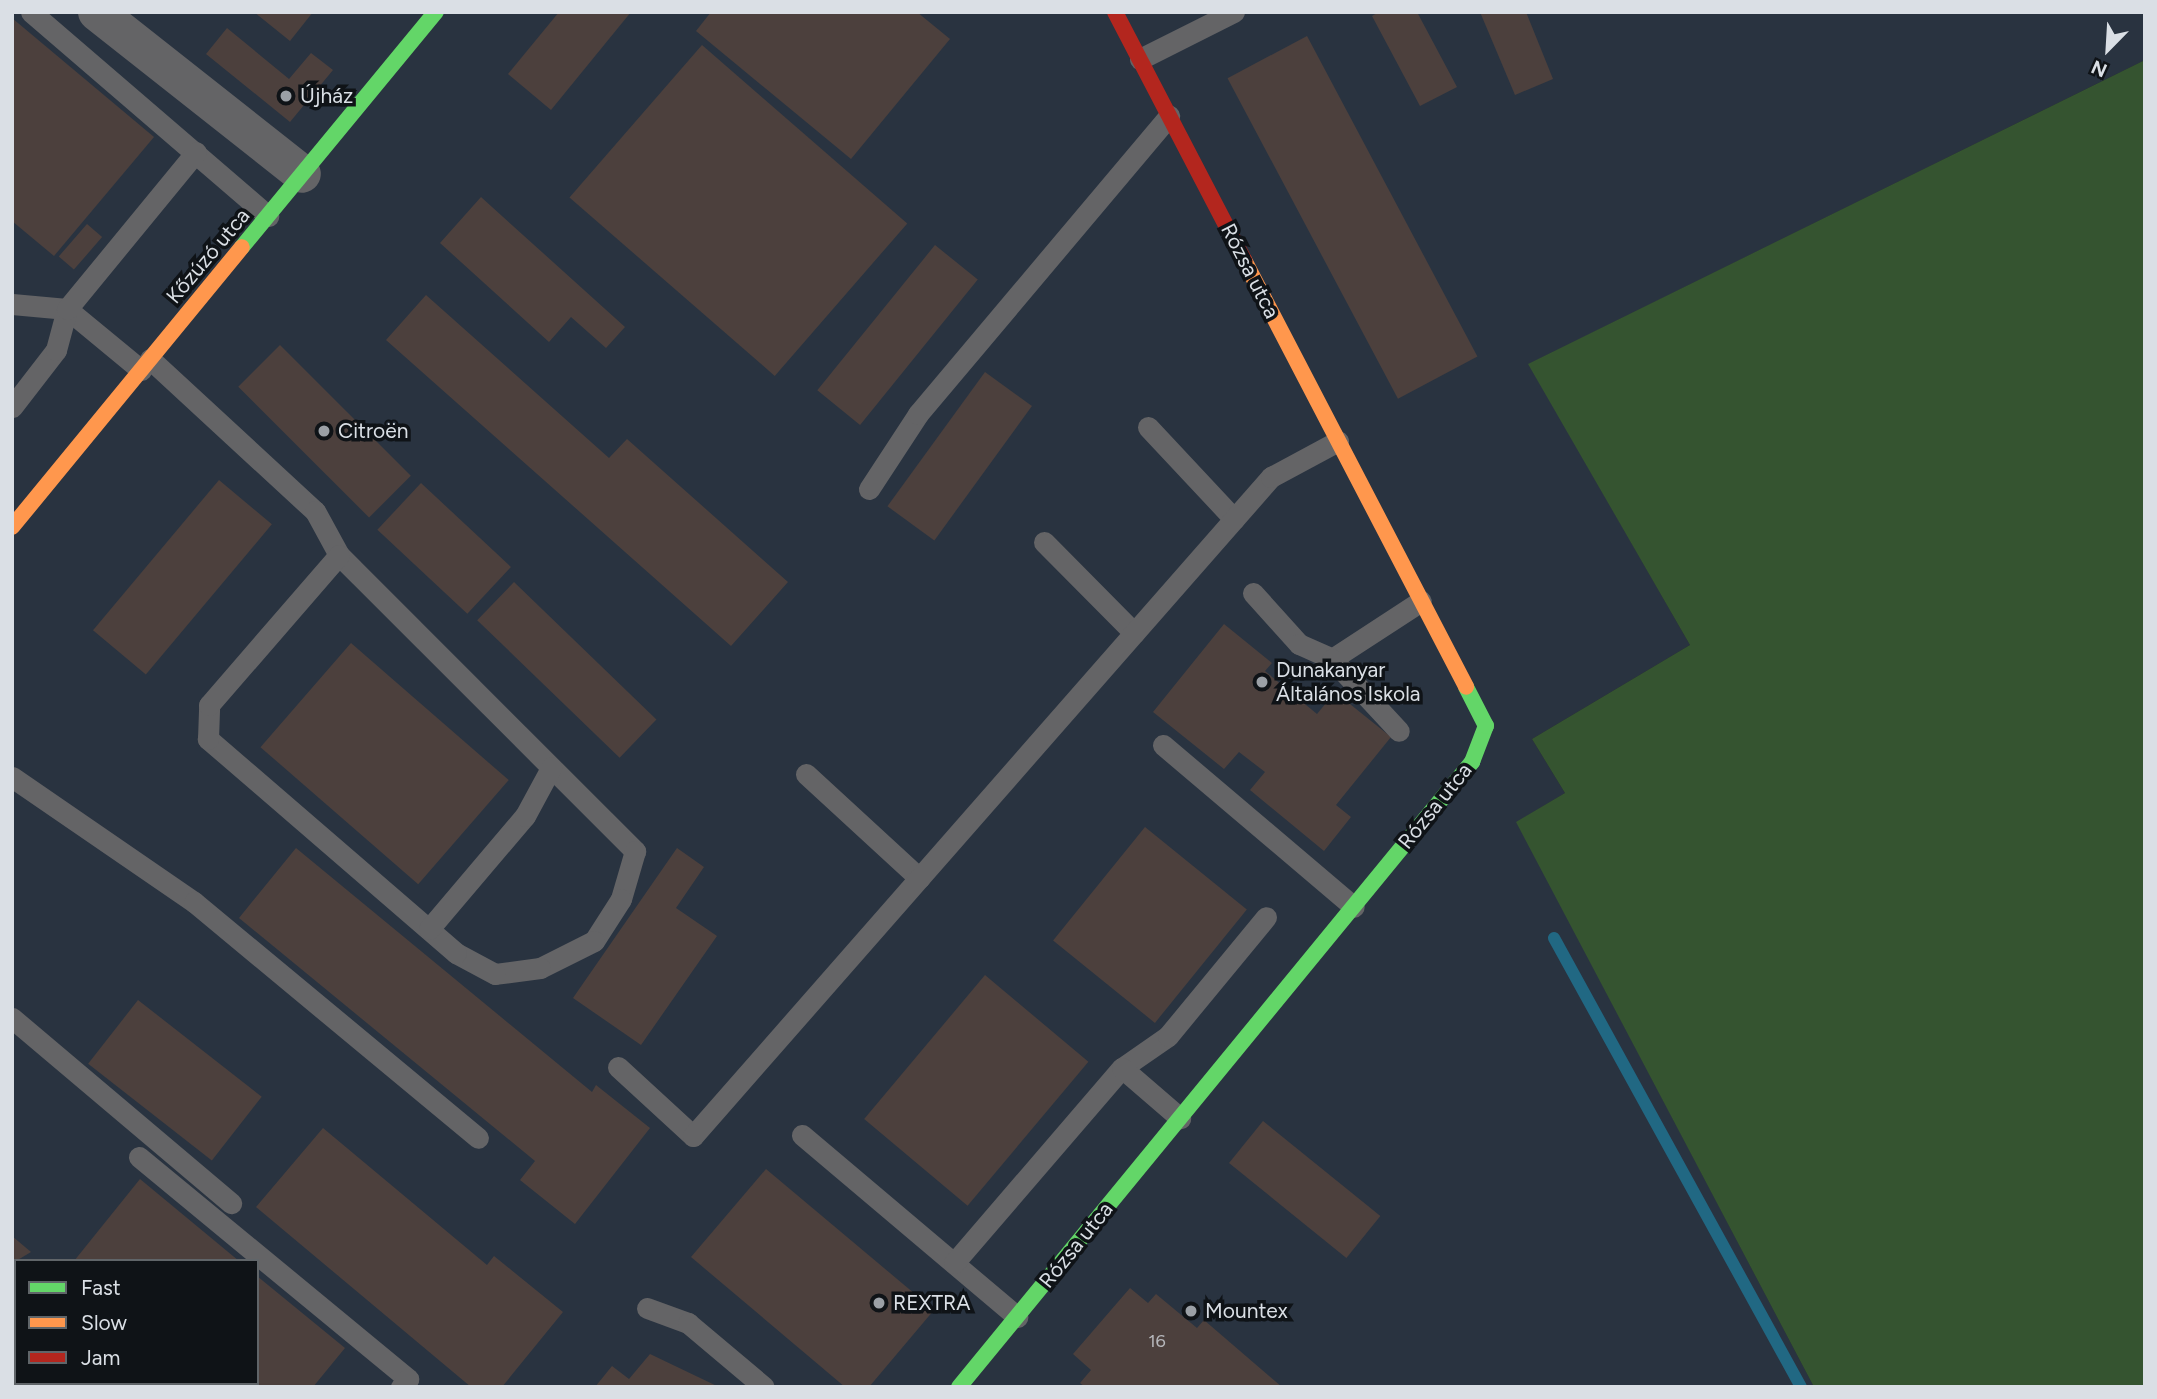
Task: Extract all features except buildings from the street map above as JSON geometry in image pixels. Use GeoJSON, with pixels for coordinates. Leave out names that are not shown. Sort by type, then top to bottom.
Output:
{"type":"FeatureCollection","features":[{"type":"Feature","properties":{"kind":"street"},"geometry":{"type":"LineString","coordinates":[[97,12],[302,174]]}},
{"type":"Feature","properties":{"kind":"street","name":"Kőzúzó utca"},"geometry":{"type":"LineString","coordinates":[[12,527],[436,12]]}},
{"type":"Feature","properties":{"kind":"street","name":"Rózsa utca"},"geometry":{"type":"LineString","coordinates":[[973,1382],[1017,1317],[1472,762],[1486,726],[1115,12]]}},
{"type":"Feature","properties":{"kind":"lane"},"geometry":{"type":"LineString","coordinates":[[30,12],[268,216]]}},
{"type":"Feature","properties":{"kind":"lane"},"geometry":{"type":"LineString","coordinates":[[1140,59],[1234,12]]}},
{"type":"Feature","properties":{"kind":"lane"},"geometry":{"type":"LineString","coordinates":[[869,489],[918,414],[1169,116]]}},
{"type":"Feature","properties":{"kind":"lane"},"geometry":{"type":"LineString","coordinates":[[12,407],[56,350],[67,309],[196,152]]}},
{"type":"Feature","properties":{"kind":"lane"},"geometry":{"type":"LineString","coordinates":[[12,304],[67,309],[146,364],[315,510],[340,555],[635,850],[621,899],[594,941],[540,968],[495,974],[429,929],[208,739],[209,705],[340,555]]}},
{"type":"Feature","properties":{"kind":"lane"},"geometry":{"type":"LineString","coordinates":[[1148,427],[1234,519]]}},
{"type":"Feature","properties":{"kind":"lane"},"geometry":{"type":"LineString","coordinates":[[618,1067],[693,1136],[1271,477],[1338,441]]}},
{"type":"Feature","properties":{"kind":"lane"},"geometry":{"type":"LineString","coordinates":[[1044,542],[1134,633]]}},
{"type":"Feature","properties":{"kind":"lane"},"geometry":{"type":"LineString","coordinates":[[1253,593],[1299,644],[1332,659],[1399,731]]}},
{"type":"Feature","properties":{"kind":"lane"},"geometry":{"type":"LineString","coordinates":[[1332,659],[1421,601]]}},
{"type":"Feature","properties":{"kind":"lane"},"geometry":{"type":"LineString","coordinates":[[1163,745],[1354,906]]}},
{"type":"Feature","properties":{"kind":"lane"},"geometry":{"type":"LineString","coordinates":[[429,929],[525,816],[551,768]]}},
{"type":"Feature","properties":{"kind":"lane"},"geometry":{"type":"LineString","coordinates":[[806,774],[919,878]]}},
{"type":"Feature","properties":{"kind":"lane"},"geometry":{"type":"LineString","coordinates":[[12,777],[194,902],[478,1138]]}},
{"type":"Feature","properties":{"kind":"lane"},"geometry":{"type":"LineString","coordinates":[[954,1263],[1122,1068],[1168,1036],[1266,918]]}},
{"type":"Feature","properties":{"kind":"lane"},"geometry":{"type":"LineString","coordinates":[[12,1018],[231,1203]]}},
{"type":"Feature","properties":{"kind":"lane"},"geometry":{"type":"LineString","coordinates":[[1122,1068],[1180,1118]]}},
{"type":"Feature","properties":{"kind":"lane"},"geometry":{"type":"LineString","coordinates":[[802,1135],[1017,1317]]}},
{"type":"Feature","properties":{"kind":"lane"},"geometry":{"type":"LineString","coordinates":[[139,1157],[408,1379],[401,1387]]}},
{"type":"Feature","properties":{"kind":"lane"},"geometry":{"type":"LineString","coordinates":[[647,1308],[688,1323],[764,1387]]}},
{"type":"Feature","properties":{"kind":"shaded area"},"geometry":{"type":"Polygon","coordinates":[[[12,12],[2145,12],[2145,60],[1529,364],[1690,645],[1532,739],[1565,793],[1517,822],[1814,1387],[12,1387],[12,12]]]}},
{"type":"Feature","properties":{"kind":"green space"},"geometry":{"type":"Polygon","coordinates":[[[2145,60],[2145,1387],[1814,1387],[1516,822],[1565,793],[1532,739],[1690,645],[1528,364],[2145,60]]]}},
{"type":"Feature","properties":{"kind":"waterway"},"geometry":{"type":"LineString","coordinates":[[1554,938],[1801,1387]]}},
{"type":"Feature","properties":{"kind":"traffic: fast"},"geometry":{"type":"LineString","coordinates":[[242,247],[436,12]]}},
{"type":"Feature","properties":{"kind":"traffic: fast"},"geometry":{"type":"LineString","coordinates":[[959,1387],[1472,762],[1486,726],[1466,687]]}},
{"type":"Feature","properties":{"kind":"traffic: slow"},"geometry":{"type":"LineString","coordinates":[[12,527],[242,247]]}},
{"type":"Feature","properties":{"kind":"traffic: slow"},"geometry":{"type":"LineString","coordinates":[[1244,260],[1466,687]]}},
{"type":"Feature","properties":{"kind":"traffic: jam"},"geometry":{"type":"LineString","coordinates":[[1115,12],[1244,260]]}},
{"type":"Feature","properties":{"kind":"place","name":"Újház"},"geometry":{"type":"Point","coordinates":[286,96]}},
{"type":"Feature","properties":{"kind":"place","name":"Citroën"},"geometry":{"type":"Point","coordinates":[324,431]}},
{"type":"Feature","properties":{"kind":"place","name":"Dunakanyar Általános Iskola"},"geometry":{"type":"Point","coordinates":[1262,682]}},
{"type":"Feature","properties":{"kind":"place","name":"REXTRA"},"geometry":{"type":"Point","coordinates":[879,1303]}},
{"type":"Feature","properties":{"kind":"place","name":"Mountex"},"geometry":{"type":"Point","coordinates":[1191,1311]}}]}
